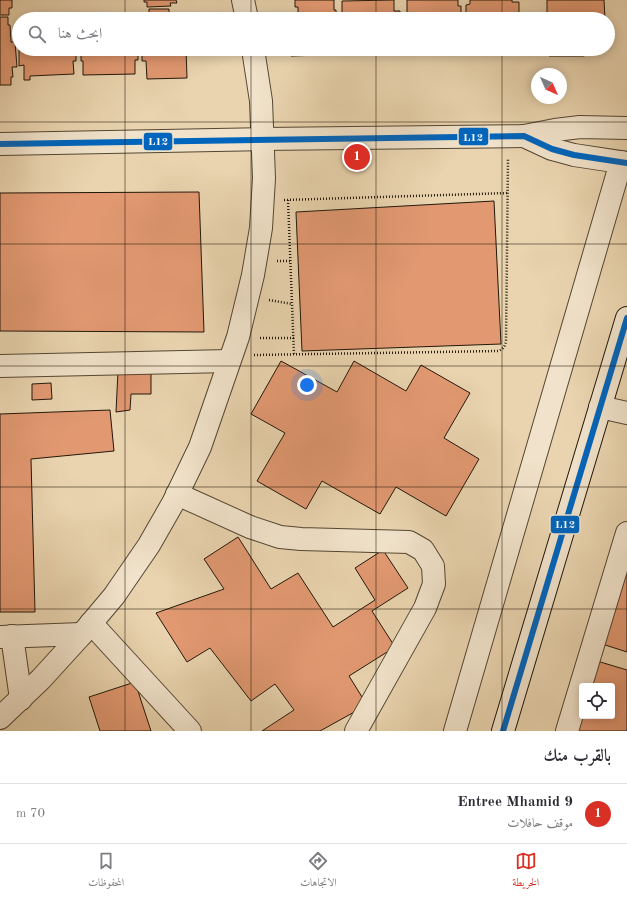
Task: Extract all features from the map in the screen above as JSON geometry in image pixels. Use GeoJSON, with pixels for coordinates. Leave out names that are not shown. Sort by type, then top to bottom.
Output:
{"type":"FeatureCollection","features":[{"type":"Feature","properties":{"kind":"street"},"geometry":{"type":"LineString","coordinates":[[244,0],[246,12]]}},
{"type":"Feature","properties":{"kind":"street"},"geometry":{"type":"LineString","coordinates":[[0,718],[41,679],[114,596],[149,545],[177,494],[200,447],[233,352],[253,276],[261,228],[264,178],[263,139],[261,101],[254,56]]}},
{"type":"Feature","properties":{"kind":"street"},"geometry":{"type":"LineString","coordinates":[[0,144],[516,136],[580,127],[627,128]]}},
{"type":"Feature","properties":{"kind":"street"},"geometry":{"type":"LineString","coordinates":[[455,731],[624,163],[567,153],[516,136]]}},
{"type":"Feature","properties":{"kind":"street"},"geometry":{"type":"LineString","coordinates":[[503,731],[627,318]]}},
{"type":"Feature","properties":{"kind":"street"},"geometry":{"type":"LineString","coordinates":[[0,366],[233,352]]}},
{"type":"Feature","properties":{"kind":"street"},"geometry":{"type":"LineString","coordinates":[[600,407],[627,413]]}},
{"type":"Feature","properties":{"kind":"street"},"geometry":{"type":"LineString","coordinates":[[177,494],[250,527],[280,537],[409,542],[423,550],[433,566],[434,584],[425,608],[356,731]]}},
{"type":"Feature","properties":{"kind":"street"},"geometry":{"type":"LineString","coordinates":[[567,731],[627,533]]}},
{"type":"Feature","properties":{"kind":"street"},"geometry":{"type":"LineString","coordinates":[[21,699],[6,637],[86,629]]}},
{"type":"Feature","properties":{"kind":"street"},"geometry":{"type":"LineString","coordinates":[[86,629],[190,731]]}},
{"type":"Feature","properties":{"kind":"path"},"geometry":{"type":"LineString","coordinates":[[233,352],[294,354],[498,351],[502,349],[506,341],[508,193],[516,136]]}},
{"type":"Feature","properties":{"kind":"path"},"geometry":{"type":"LineString","coordinates":[[263,201],[508,193]]}},
{"type":"Feature","properties":{"kind":"path"},"geometry":{"type":"LineString","coordinates":[[288,200],[294,354]]}},
{"type":"Feature","properties":{"kind":"path"},"geometry":{"type":"LineString","coordinates":[[233,352],[294,338]]}},
{"type":"Feature","properties":{"kind":"building"},"geometry":{"type":"Polygon","coordinates":[[[0,0],[12,0],[12,8],[9,8],[9,15],[0,15],[0,0]]]}},
{"type":"Feature","properties":{"kind":"building"},"geometry":{"type":"Polygon","coordinates":[[[144,0],[176,0],[177,3],[170,3],[171,6],[147,7],[147,2],[144,2],[144,0]]]}},
{"type":"Feature","properties":{"kind":"building"},"geometry":{"type":"Polygon","coordinates":[[[295,0],[334,0],[334,10],[336,10],[336,12],[298,12],[298,7],[295,7],[295,0]]]}},
{"type":"Feature","properties":{"kind":"building"},"geometry":{"type":"Polygon","coordinates":[[[394,0],[394,11],[400,12],[342,12],[342,1],[394,0]]]}},
{"type":"Feature","properties":{"kind":"building"},"geometry":{"type":"Polygon","coordinates":[[[407,0],[458,0],[458,6],[461,6],[461,12],[407,12],[407,0]]]}},
{"type":"Feature","properties":{"kind":"building"},"geometry":{"type":"Polygon","coordinates":[[[470,0],[512,0],[512,2],[519,2],[519,12],[466,12],[466,5],[470,4],[470,0]]]}},
{"type":"Feature","properties":{"kind":"building"},"geometry":{"type":"Polygon","coordinates":[[[547,0],[604,0],[605,12],[547,12],[547,0]]]}},
{"type":"Feature","properties":{"kind":"building"},"geometry":{"type":"Polygon","coordinates":[[[149,9],[169,9],[169,12],[149,12],[149,9]]]}},
{"type":"Feature","properties":{"kind":"building"},"geometry":{"type":"Polygon","coordinates":[[[0,17],[8,17],[8,25],[10,25],[12,42],[12,56],[16,56],[17,67],[12,67],[13,77],[11,77],[11,85],[0,85],[0,17]]]}},
{"type":"Feature","properties":{"kind":"building"},"geometry":{"type":"Polygon","coordinates":[[[19,56],[76,56],[76,61],[73,61],[74,74],[30,76],[30,80],[24,80],[24,65],[19,66],[19,56]]]}},
{"type":"Feature","properties":{"kind":"building"},"geometry":{"type":"Polygon","coordinates":[[[81,56],[138,56],[138,60],[135,60],[135,74],[83,75],[83,61],[81,61],[81,56]]]}},
{"type":"Feature","properties":{"kind":"building"},"geometry":{"type":"Polygon","coordinates":[[[142,56],[186,56],[187,78],[147,79],[146,61],[142,61],[142,56]]]}},
{"type":"Feature","properties":{"kind":"building"},"geometry":{"type":"Polygon","coordinates":[[[199,192],[204,332],[0,331],[0,193],[199,192]]]}},
{"type":"Feature","properties":{"kind":"building"},"geometry":{"type":"Polygon","coordinates":[[[494,201],[501,344],[302,351],[296,212],[494,201]]]}},
{"type":"Feature","properties":{"kind":"building"},"geometry":{"type":"Polygon","coordinates":[[[281,361],[337,392],[354,361],[406,391],[421,365],[470,393],[444,438],[479,459],[446,516],[396,487],[380,514],[322,481],[306,509],[257,481],[285,433],[251,414],[281,361]]]}},
{"type":"Feature","properties":{"kind":"building"},"geometry":{"type":"Polygon","coordinates":[[[118,371],[151,371],[151,394],[131,394],[130,410],[116,412],[118,371]]]}},
{"type":"Feature","properties":{"kind":"building"},"geometry":{"type":"Polygon","coordinates":[[[51,383],[52,399],[32,400],[32,384],[51,383]]]}},
{"type":"Feature","properties":{"kind":"building"},"geometry":{"type":"Polygon","coordinates":[[[110,410],[114,451],[31,459],[35,612],[0,612],[0,414],[110,410]]]}},
{"type":"Feature","properties":{"kind":"building"},"geometry":{"type":"Polygon","coordinates":[[[238,537],[271,589],[298,573],[333,627],[375,600],[355,568],[383,550],[408,588],[372,611],[395,647],[349,676],[367,705],[320,731],[262,731],[294,710],[275,684],[251,701],[210,648],[187,662],[156,613],[224,589],[204,559],[238,537]]]}},
{"type":"Feature","properties":{"kind":"building"},"geometry":{"type":"Polygon","coordinates":[[[624,571],[627,572],[627,652],[599,643],[624,571]]]}},
{"type":"Feature","properties":{"kind":"building"},"geometry":{"type":"Polygon","coordinates":[[[597,661],[627,670],[627,731],[576,731],[581,719],[615,719],[615,683],[591,683],[597,661]]]}},
{"type":"Feature","properties":{"kind":"building"},"geometry":{"type":"Polygon","coordinates":[[[135,682],[151,731],[100,731],[89,697],[135,682]]]}},
{"type":"Feature","properties":{"kind":"transit line","name":"L12"},"geometry":{"type":"LineString","coordinates":[[0,144],[524,136],[552,149],[574,155],[627,163]]}},
{"type":"Feature","properties":{"kind":"transit line","name":"L12"},"geometry":{"type":"LineString","coordinates":[[503,731],[627,318]]}},
{"type":"Feature","properties":{"kind":"place","name":"Entree Mhamid 9"},"geometry":{"type":"Point","coordinates":[357,157]}}]}
